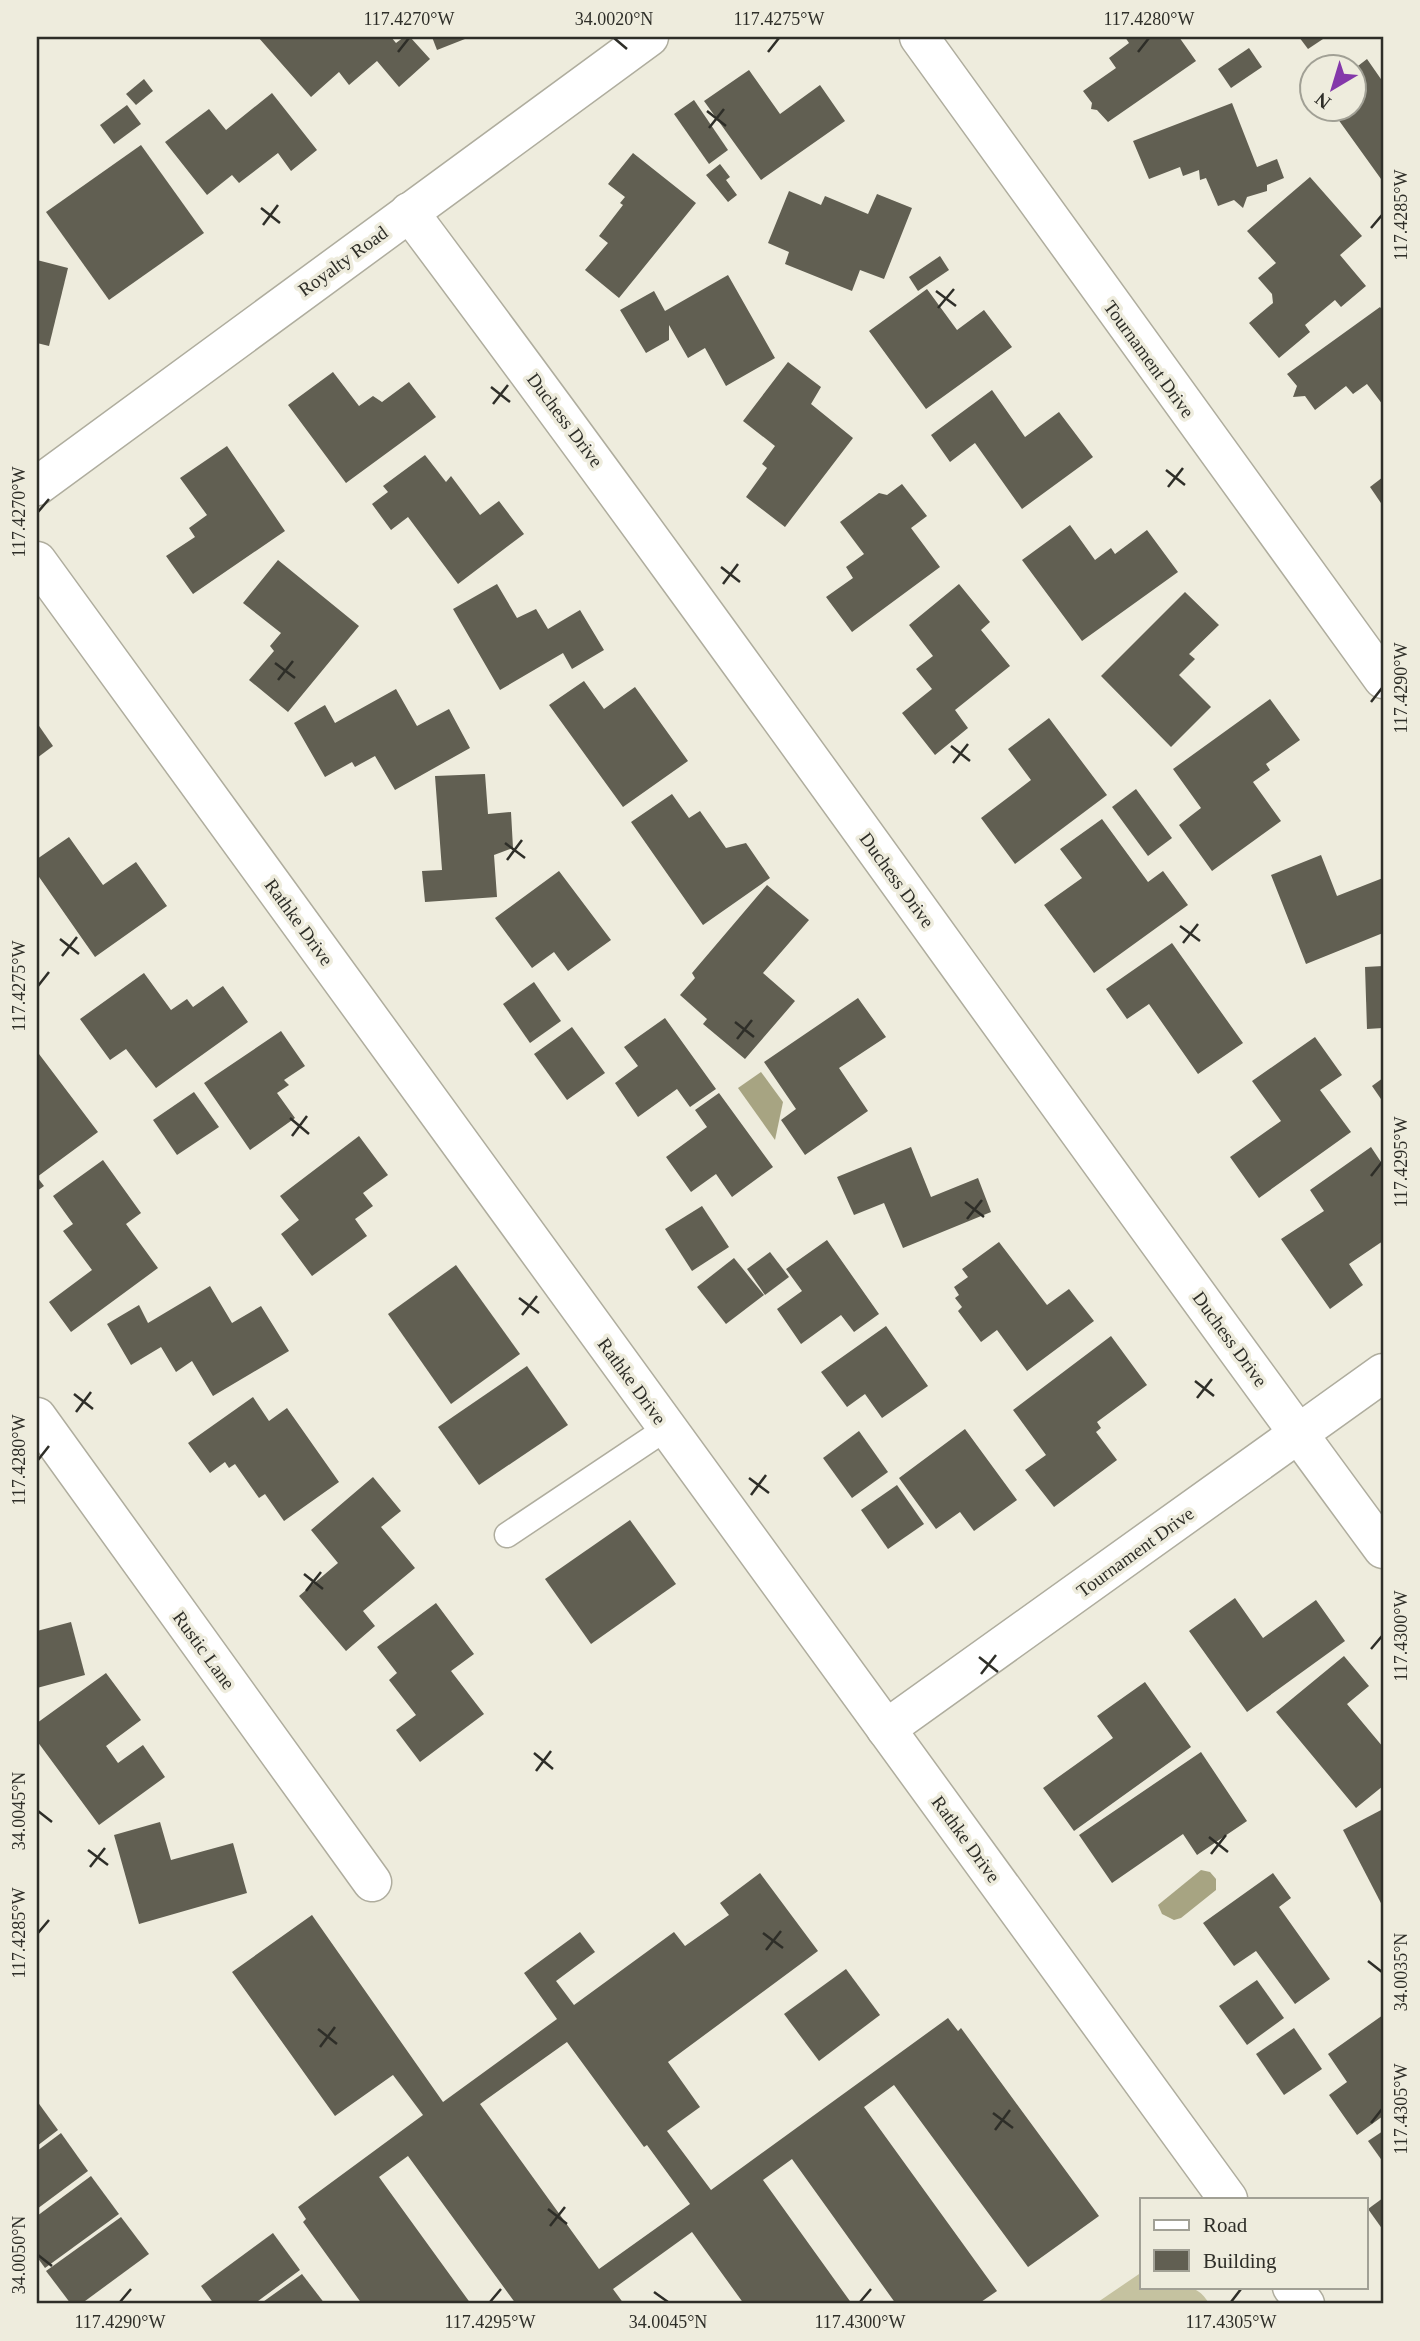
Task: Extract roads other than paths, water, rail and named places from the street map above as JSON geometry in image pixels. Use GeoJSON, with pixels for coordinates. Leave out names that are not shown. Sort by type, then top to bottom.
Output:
{"type":"FeatureCollection","features":[{"type":"Feature","properties":{"kind":"street","name":"Royalty Road"},"geometry":{"type":"LineString","coordinates":[[37,486],[649,37]]}},
{"type":"Feature","properties":{"kind":"street","name":"Tournament Drive"},"geometry":{"type":"LineString","coordinates":[[919,37],[1383,679]]}},
{"type":"Feature","properties":{"kind":"street","name":"Duchess Drive"},"geometry":{"type":"LineString","coordinates":[[409,212],[614,486],[1124,1196],[1249,1362],[1298,1435],[1383,1549]]}},
{"type":"Feature","properties":{"kind":"street","name":"Rathke Drive"},"geometry":{"type":"LineString","coordinates":[[37,561],[1227,2198]]}},
{"type":"Feature","properties":{"kind":"street","name":"Tournament Drive"},"geometry":{"type":"LineString","coordinates":[[886,1729],[1383,1373]]}},
{"type":"Feature","properties":{"kind":"street","name":"Rustic Lane"},"geometry":{"type":"LineString","coordinates":[[37,1417],[372,1882]]}},
{"type":"Feature","properties":{"kind":"street"},"geometry":{"type":"LineString","coordinates":[[1293,2288],[1305,2304]]}},
{"type":"Feature","properties":{"kind":"lane"},"geometry":{"type":"LineString","coordinates":[[507,1535],[667,1428]]}}]}
